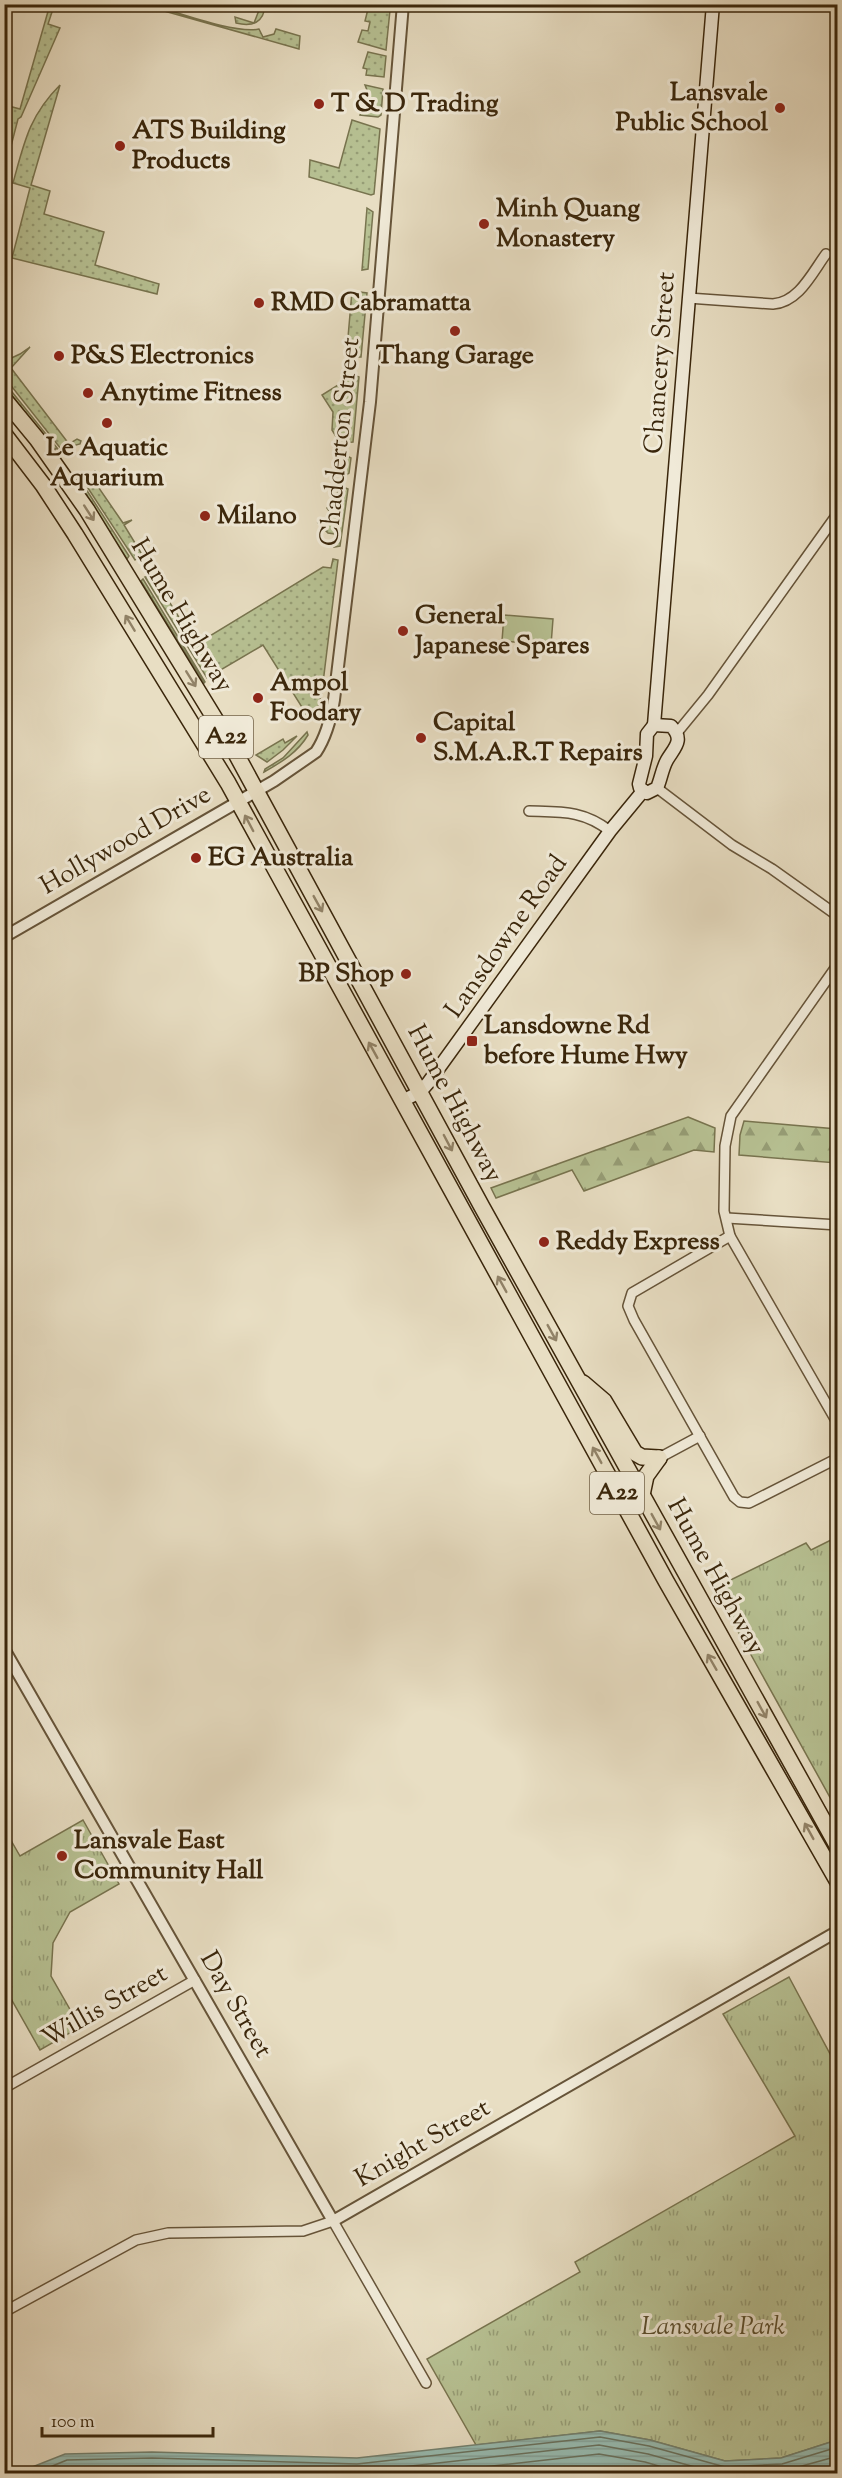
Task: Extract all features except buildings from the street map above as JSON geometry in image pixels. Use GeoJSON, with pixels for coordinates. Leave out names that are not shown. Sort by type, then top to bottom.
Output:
{"type":"FeatureCollection","features":[{"type":"Feature","properties":{"kind":"highway","name":"Hume Highway"},"geometry":{"type":"LineString","coordinates":[[4,399],[37,439],[87,510],[217,722],[576,1378],[837,1847]]}},
{"type":"Feature","properties":{"kind":"highway","name":"Hume Highway"},"geometry":{"type":"LineString","coordinates":[[4,434],[43,485],[75,534],[238,803],[666,1581],[837,1882]]}},
{"type":"Feature","properties":{"kind":"highway"},"geometry":{"type":"LineString","coordinates":[[576,1378],[604,1401],[635,1454],[642,1457],[659,1458]]}},
{"type":"Feature","properties":{"kind":"highway"},"geometry":{"type":"LineString","coordinates":[[642,1496],[646,1476],[659,1458]]}},
{"type":"Feature","properties":{"kind":"main road","name":"Chancery Street"},"geometry":{"type":"LineString","coordinates":[[643,791],[639,784],[646,756],[647,734],[654,725],[713,4]]}},
{"type":"Feature","properties":{"kind":"main road"},"geometry":{"type":"LineString","coordinates":[[643,791],[652,792],[657,788],[666,762],[677,747],[676,734],[668,725],[654,725]]}},
{"type":"Feature","properties":{"kind":"main road","name":"Lansdowne Road"},"geometry":{"type":"LineString","coordinates":[[402,1101],[420,1092],[446,1061],[610,831],[643,791]]}},
{"type":"Feature","properties":{"kind":"street","name":"Chadderton Street"},"geometry":{"type":"LineString","coordinates":[[238,803],[288,773],[316,752],[328,726],[333,707],[370,402],[403,4]]}},
{"type":"Feature","properties":{"kind":"street"},"geometry":{"type":"LineString","coordinates":[[688,298],[773,304],[787,302],[798,293],[826,254]]}},
{"type":"Feature","properties":{"kind":"street"},"geometry":{"type":"LineString","coordinates":[[676,734],[708,695],[837,513]]}},
{"type":"Feature","properties":{"kind":"street"},"geometry":{"type":"LineString","coordinates":[[657,788],[732,845],[837,916]]}},
{"type":"Feature","properties":{"kind":"street","name":"Hollywood Drive"},"geometry":{"type":"LineString","coordinates":[[4,937],[238,803]]}},
{"type":"Feature","properties":{"kind":"street"},"geometry":{"type":"LineString","coordinates":[[529,811],[583,815],[597,821],[610,831]]}},
{"type":"Feature","properties":{"kind":"street"},"geometry":{"type":"LineString","coordinates":[[837,964],[731,1116],[725,1146],[724,1211],[730,1236],[837,1424]]}},
{"type":"Feature","properties":{"kind":"street"},"geometry":{"type":"LineString","coordinates":[[727,1218],[837,1225]]}},
{"type":"Feature","properties":{"kind":"street"},"geometry":{"type":"LineString","coordinates":[[730,1236],[639,1287],[632,1293],[628,1306],[734,1497],[740,1502],[749,1503],[837,1458]]}},
{"type":"Feature","properties":{"kind":"street"},"geometry":{"type":"LineString","coordinates":[[659,1458],[700,1436]]}},
{"type":"Feature","properties":{"kind":"street","name":"Day Street"},"geometry":{"type":"LineString","coordinates":[[4,1650],[426,2383]]}},
{"type":"Feature","properties":{"kind":"street","name":"Knight Street"},"geometry":{"type":"LineString","coordinates":[[4,2312],[136,2240],[168,2233],[303,2231],[333,2221],[837,1931]]}},
{"type":"Feature","properties":{"kind":"street","name":"Willis Street"},"geometry":{"type":"LineString","coordinates":[[4,2088],[195,1980]]}},
{"type":"Feature","properties":{"kind":"green space"},"geometry":{"type":"Polygon","coordinates":[[[143,5],[151,5],[221,25],[249,30],[259,29],[263,37],[274,34],[276,29],[300,36],[299,49],[143,5]]]}},
{"type":"Feature","properties":{"kind":"green space"},"geometry":{"type":"Polygon","coordinates":[[[261,5],[265,5],[260,20],[254,23],[261,5]]]}},
{"type":"Feature","properties":{"kind":"green space"},"geometry":{"type":"Polygon","coordinates":[[[369,5],[386,7],[390,10],[386,50],[358,42],[362,30],[368,31],[370,22],[365,21],[369,5]]]}},
{"type":"Feature","properties":{"kind":"green space"},"geometry":{"type":"Polygon","coordinates":[[[49,8],[53,9],[48,24],[60,28],[21,117],[18,119],[9,154],[5,152],[5,105],[20,109],[49,8]]]}},
{"type":"Feature","properties":{"kind":"green space"},"geometry":{"type":"Polygon","coordinates":[[[235,17],[254,23],[247,24],[236,23],[235,17]]]}},
{"type":"Feature","properties":{"kind":"green space"},"geometry":{"type":"Polygon","coordinates":[[[368,52],[386,56],[384,77],[366,75],[367,69],[363,68],[368,52]]]}},
{"type":"Feature","properties":{"kind":"green space"},"geometry":{"type":"Polygon","coordinates":[[[60,85],[31,185],[50,191],[44,214],[104,232],[95,265],[159,284],[157,294],[12,258],[30,188],[13,183],[34,119],[60,85]]]}},
{"type":"Feature","properties":{"kind":"green space"},"geometry":{"type":"Polygon","coordinates":[[[365,85],[383,89],[381,115],[378,117],[360,115],[367,90],[365,85]]]}},
{"type":"Feature","properties":{"kind":"green space"},"geometry":{"type":"Polygon","coordinates":[[[352,120],[380,129],[374,194],[371,195],[309,177],[310,160],[339,168],[352,120]]]}},
{"type":"Feature","properties":{"kind":"green space"},"geometry":{"type":"Polygon","coordinates":[[[367,208],[373,212],[368,269],[362,270],[367,208]]]}},
{"type":"Feature","properties":{"kind":"green space"},"geometry":{"type":"Polygon","coordinates":[[[352,291],[367,293],[361,357],[355,357],[355,352],[347,349],[352,291]]]}},
{"type":"Feature","properties":{"kind":"green space"},"geometry":{"type":"Polygon","coordinates":[[[30,347],[11,368],[69,444],[77,439],[81,441],[80,444],[61,449],[5,378],[5,361],[30,347]]]}},
{"type":"Feature","properties":{"kind":"green space"},"geometry":{"type":"Polygon","coordinates":[[[354,375],[359,377],[353,442],[340,443],[332,430],[333,412],[322,395],[354,375]]]}},
{"type":"Feature","properties":{"kind":"green space"},"geometry":{"type":"Polygon","coordinates":[[[4,382],[58,449],[53,448],[5,387],[4,382]]]}},
{"type":"Feature","properties":{"kind":"green space"},"geometry":{"type":"Polygon","coordinates":[[[343,454],[351,458],[349,473],[345,476],[340,475],[343,454]]]}},
{"type":"Feature","properties":{"kind":"green space"},"geometry":{"type":"Polygon","coordinates":[[[95,471],[98,474],[92,478],[123,523],[132,520],[124,525],[146,561],[141,562],[139,557],[135,560],[84,482],[95,471]]]}},
{"type":"Feature","properties":{"kind":"green space"},"geometry":{"type":"Polygon","coordinates":[[[338,485],[348,489],[340,546],[334,547],[335,534],[328,533],[318,523],[332,515],[327,508],[332,502],[337,502],[338,485]]]}},
{"type":"Feature","properties":{"kind":"green space"},"geometry":{"type":"Polygon","coordinates":[[[84,486],[129,556],[127,559],[83,491],[84,486]]]}},
{"type":"Feature","properties":{"kind":"green space"},"geometry":{"type":"Polygon","coordinates":[[[333,559],[338,560],[322,691],[315,720],[310,720],[263,645],[207,678],[145,577],[157,575],[163,585],[160,587],[193,640],[200,642],[323,567],[331,568],[333,559]]]}},
{"type":"Feature","properties":{"kind":"green space"},"geometry":{"type":"Polygon","coordinates":[[[143,579],[205,682],[204,683],[141,581],[143,579]]]}},
{"type":"Feature","properties":{"kind":"green space"},"geometry":{"type":"Polygon","coordinates":[[[504,615],[553,619],[551,645],[502,641],[504,615]]]}},
{"type":"Feature","properties":{"kind":"green space"},"geometry":{"type":"Polygon","coordinates":[[[307,732],[308,735],[294,752],[264,772],[265,769],[283,758],[307,732]]]}},
{"type":"Feature","properties":{"kind":"green space"},"geometry":{"type":"Polygon","coordinates":[[[297,736],[267,762],[256,755],[283,739],[285,743],[297,736]]]}},
{"type":"Feature","properties":{"kind":"green space"},"geometry":{"type":"Polygon","coordinates":[[[688,1117],[715,1128],[714,1152],[694,1150],[584,1191],[572,1170],[496,1198],[491,1188],[688,1117]]]}},
{"type":"Feature","properties":{"kind":"green space"},"geometry":{"type":"Polygon","coordinates":[[[744,1121],[837,1129],[837,1163],[739,1155],[740,1135],[744,1121]]]}},
{"type":"Feature","properties":{"kind":"green space"},"geometry":{"type":"Polygon","coordinates":[[[837,1537],[837,1810],[714,1588],[806,1543],[811,1550],[837,1537]]]}},
{"type":"Feature","properties":{"kind":"green space"},"geometry":{"type":"Polygon","coordinates":[[[83,1820],[119,1884],[70,1912],[53,1943],[51,1976],[80,2027],[40,2050],[5,1988],[5,1830],[20,1856],[83,1820]]]}},
{"type":"Feature","properties":{"kind":"green space","name":"Lansvale Park"},"geometry":{"type":"Polygon","coordinates":[[[789,1977],[837,2067],[837,2440],[781,2458],[725,2461],[650,2440],[600,2431],[476,2445],[427,2359],[580,2272],[575,2262],[795,2136],[723,2014],[789,1977]]]}},
{"type":"Feature","properties":{"kind":"water"},"geometry":{"type":"Polygon","coordinates":[[[600,2431],[650,2440],[725,2461],[781,2458],[837,2440],[837,2473],[17,2473],[65,2454],[152,2452],[357,2458],[600,2431]]]}},
{"type":"Feature","properties":{"kind":"place","name":"T & D Trading"},"geometry":{"type":"Point","coordinates":[319,104]}},
{"type":"Feature","properties":{"kind":"place","name":"Lansvale Public School"},"geometry":{"type":"Point","coordinates":[780,108]}},
{"type":"Feature","properties":{"kind":"place","name":"ATS Building Products"},"geometry":{"type":"Point","coordinates":[120,146]}},
{"type":"Feature","properties":{"kind":"place","name":"Minh Quang Monastery"},"geometry":{"type":"Point","coordinates":[484,224]}},
{"type":"Feature","properties":{"kind":"place","name":"RMD Cabramatta"},"geometry":{"type":"Point","coordinates":[259,303]}},
{"type":"Feature","properties":{"kind":"place","name":"Thang Garage"},"geometry":{"type":"Point","coordinates":[455,331]}},
{"type":"Feature","properties":{"kind":"place","name":"P&S Electronics"},"geometry":{"type":"Point","coordinates":[59,356]}},
{"type":"Feature","properties":{"kind":"place","name":"Anytime Fitness"},"geometry":{"type":"Point","coordinates":[88,393]}},
{"type":"Feature","properties":{"kind":"place","name":"Le Aquatic Aquarium"},"geometry":{"type":"Point","coordinates":[107,423]}},
{"type":"Feature","properties":{"kind":"place","name":"Milano"},"geometry":{"type":"Point","coordinates":[205,516]}},
{"type":"Feature","properties":{"kind":"place","name":"General Japanese Spares"},"geometry":{"type":"Point","coordinates":[403,631]}},
{"type":"Feature","properties":{"kind":"place","name":"Ampol Foodary"},"geometry":{"type":"Point","coordinates":[258,698]}},
{"type":"Feature","properties":{"kind":"place","name":"Capital S.M.A.R.T Repairs"},"geometry":{"type":"Point","coordinates":[421,738]}},
{"type":"Feature","properties":{"kind":"place","name":"EG Australia"},"geometry":{"type":"Point","coordinates":[196,858]}},
{"type":"Feature","properties":{"kind":"place","name":"BP Shop"},"geometry":{"type":"Point","coordinates":[406,974]}},
{"type":"Feature","properties":{"kind":"place","name":"Lansdowne Rd before Hume Hwy"},"geometry":{"type":"Point","coordinates":[472,1041]}},
{"type":"Feature","properties":{"kind":"place","name":"Reddy Express"},"geometry":{"type":"Point","coordinates":[544,1242]}},
{"type":"Feature","properties":{"kind":"place","name":"Lansvale East Community Hall"},"geometry":{"type":"Point","coordinates":[62,1856]}}]}
